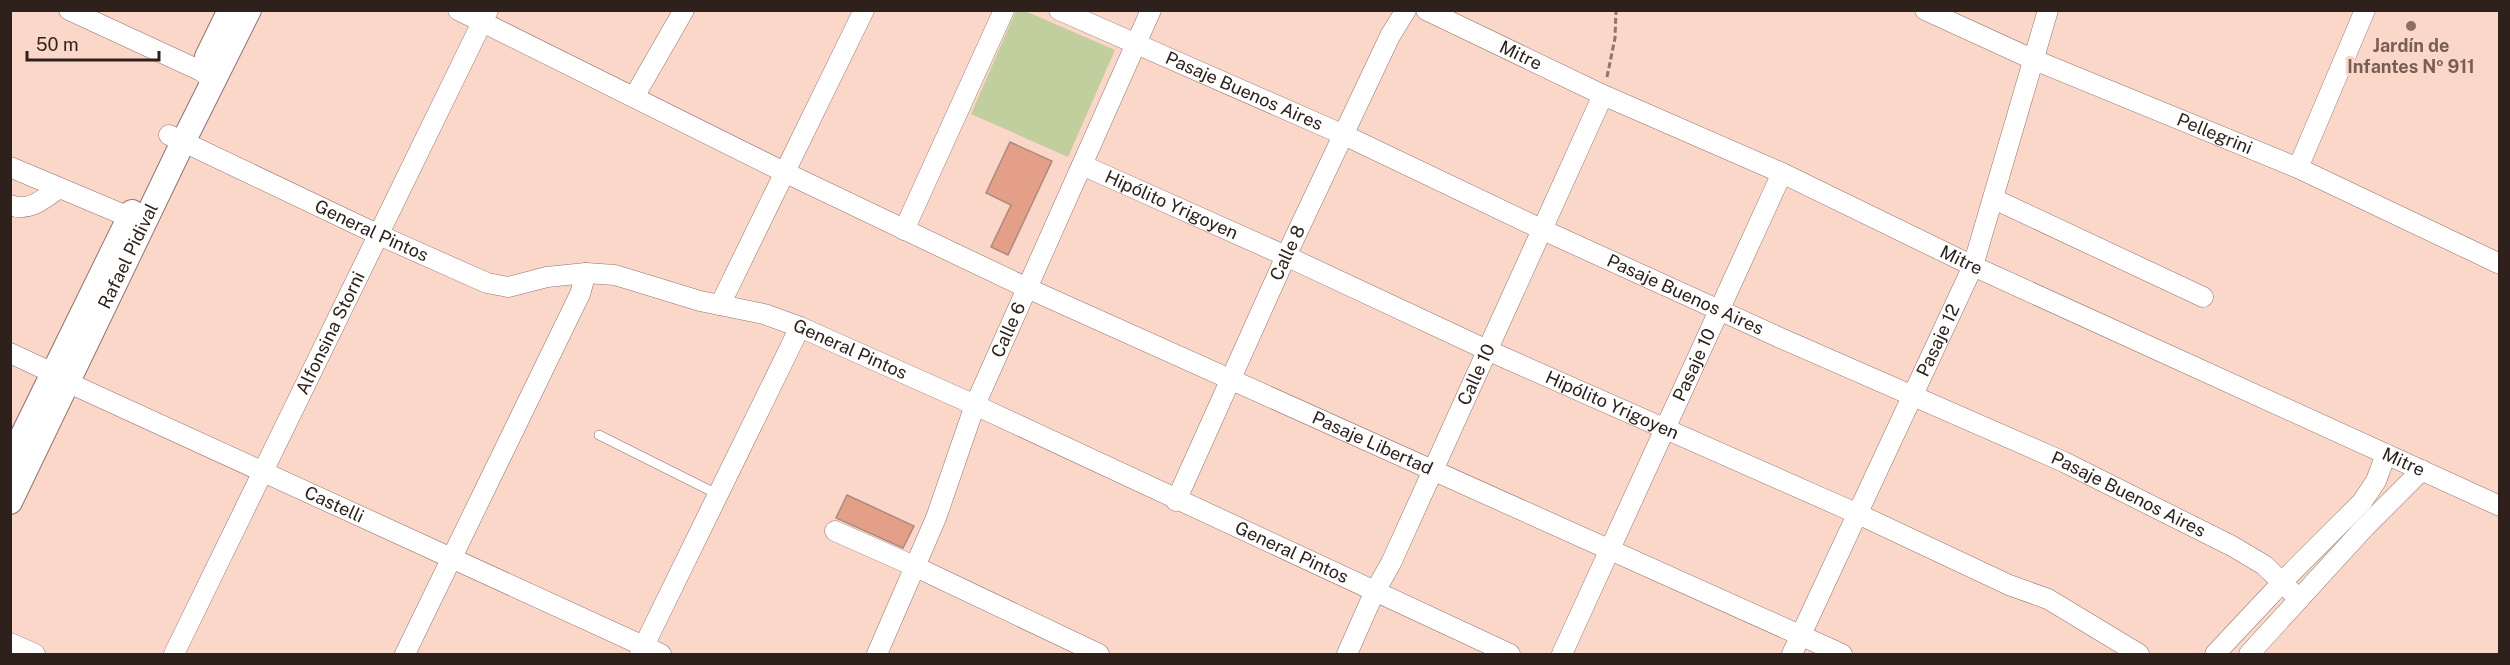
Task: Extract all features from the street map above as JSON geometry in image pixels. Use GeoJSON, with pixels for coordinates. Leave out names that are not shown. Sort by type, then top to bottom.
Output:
{"type":"FeatureCollection","features":[{"type":"Feature","properties":{"kind":"street"},"geometry":{"type":"LineString","coordinates":[[69,10],[207,76]]}},
{"type":"Feature","properties":{"kind":"street","name":"Rafael Pidival"},"geometry":{"type":"LineString","coordinates":[[207,76],[230,10]]}},
{"type":"Feature","properties":{"kind":"street","name":"Rafael Pidival"},"geometry":{"type":"LineString","coordinates":[[10,461],[61,378],[207,76],[249,10]]}},
{"type":"Feature","properties":{"kind":"street","name":"Pasaje Libertad"},"geometry":{"type":"LineString","coordinates":[[458,10],[485,16],[634,97],[784,172],[1027,288],[1431,472],[1842,654]]}},
{"type":"Feature","properties":{"kind":"street"},"geometry":{"type":"LineString","coordinates":[[634,97],[684,10]]}},
{"type":"Feature","properties":{"kind":"street"},"geometry":{"type":"LineString","coordinates":[[720,304],[864,10]]}},
{"type":"Feature","properties":{"kind":"street"},"geometry":{"type":"LineString","coordinates":[[904,230],[1004,10]]}},
{"type":"Feature","properties":{"kind":"street","name":"Pasaje Buenos Aires"},"geometry":{"type":"LineString","coordinates":[[1059,10],[1344,135],[1543,230],[1776,336],[1914,394],[2064,462],[2232,546],[2264,565],[2299,599]]}},
{"type":"Feature","properties":{"kind":"street","name":"Calle 6"},"geometry":{"type":"LineString","coordinates":[[877,654],[916,567],[975,405],[1151,10]]}},
{"type":"Feature","properties":{"kind":"street","name":"Calle 8"},"geometry":{"type":"LineString","coordinates":[[1176,501],[1286,256],[1390,36],[1406,10]]}},
{"type":"Feature","properties":{"kind":"street","name":"Mitre"},"geometry":{"type":"LineString","coordinates":[[1426,10],[1603,95],[1782,173],[1973,266],[2499,506]]}},
{"type":"Feature","properties":{"kind":"street","name":"Pellegrini"},"geometry":{"type":"LineString","coordinates":[[1925,10],[2032,59],[2298,168],[2499,264]]}},
{"type":"Feature","properties":{"kind":"street","name":"Pasaje 12"},"geometry":{"type":"LineString","coordinates":[[1791,654],[1973,266],[2048,10]]}},
{"type":"Feature","properties":{"kind":"street"},"geometry":{"type":"LineString","coordinates":[[2298,168],[2365,10]]}},
{"type":"Feature","properties":{"kind":"street","name":"Alfonsina Storni"},"geometry":{"type":"LineString","coordinates":[[174,654],[485,16]]}},
{"type":"Feature","properties":{"kind":"street","name":"Calle 10"},"geometry":{"type":"LineString","coordinates":[[1347,654],[1374,593],[1391,563],[1603,95]]}},
{"type":"Feature","properties":{"kind":"street","name":"Rafael Pidival"},"geometry":{"type":"LineString","coordinates":[[10,502],[129,216],[176,139]]}},
{"type":"Feature","properties":{"kind":"street","name":"General Pintos"},"geometry":{"type":"LineString","coordinates":[[176,139],[379,235],[487,283],[508,287],[547,277],[586,273],[615,275],[700,301],[764,314],[800,327],[975,405],[1176,501],[1510,654]]}},
{"type":"Feature","properties":{"kind":"street","name":"Hipólito Yrigoyen"},"geometry":{"type":"LineString","coordinates":[[1082,165],[1286,256],[1487,350],[1858,514],[2009,585],[2048,599],[2139,654]]}},
{"type":"Feature","properties":{"kind":"street"},"geometry":{"type":"LineString","coordinates":[[10,167],[129,216]]}},
{"type":"Feature","properties":{"kind":"street","name":"Pasaje 10"},"geometry":{"type":"LineString","coordinates":[[1562,654],[1782,173]]}},
{"type":"Feature","properties":{"kind":"street"},"geometry":{"type":"LineString","coordinates":[[10,205],[32,206],[59,189]]}},
{"type":"Feature","properties":{"kind":"street"},"geometry":{"type":"LineString","coordinates":[[1994,199],[2203,297]]}},
{"type":"Feature","properties":{"kind":"street"},"geometry":{"type":"LineString","coordinates":[[405,654],[580,294],[586,273]]}},
{"type":"Feature","properties":{"kind":"street"},"geometry":{"type":"LineString","coordinates":[[648,652],[719,495],[800,327]]}},
{"type":"Feature","properties":{"kind":"street","name":"Castelli"},"geometry":{"type":"LineString","coordinates":[[10,353],[648,652]]}},
{"type":"Feature","properties":{"kind":"street"},"geometry":{"type":"LineString","coordinates":[[2215,654],[2282,582],[2362,502],[2376,481],[2386,454]]}},
{"type":"Feature","properties":{"kind":"street"},"geometry":{"type":"LineString","coordinates":[[2249,654],[2365,527],[2422,470]]}},
{"type":"Feature","properties":{"kind":"street"},"geometry":{"type":"LineString","coordinates":[[835,531],[1099,654]]}},
{"type":"Feature","properties":{"kind":"street"},"geometry":{"type":"LineString","coordinates":[[10,643],[35,654]]}},
{"type":"Feature","properties":{"kind":"lane"},"geometry":{"type":"LineString","coordinates":[[599,435],[719,495]]}},
{"type":"Feature","properties":{"kind":"path"},"geometry":{"type":"LineString","coordinates":[[1603,95],[1615,38],[1616,10]]}},
{"type":"Feature","properties":{"kind":"green space"},"geometry":{"type":"Polygon","coordinates":[[[1016,11],[1025,11],[1115,50],[1068,157],[971,114],[1016,11]]]}},
{"type":"Feature","properties":{"kind":"building"},"geometry":{"type":"Polygon","coordinates":[[[1010,142],[1052,161],[1008,255],[991,247],[1011,205],[986,193],[1010,142]]]}},
{"type":"Feature","properties":{"kind":"building"},"geometry":{"type":"Polygon","coordinates":[[[847,495],[914,526],[903,548],[836,518],[847,495]]]}},
{"type":"Feature","properties":{"kind":"place","name":"Jardín de Infantes Nº 911"},"geometry":{"type":"Point","coordinates":[2411,26]}}]}
